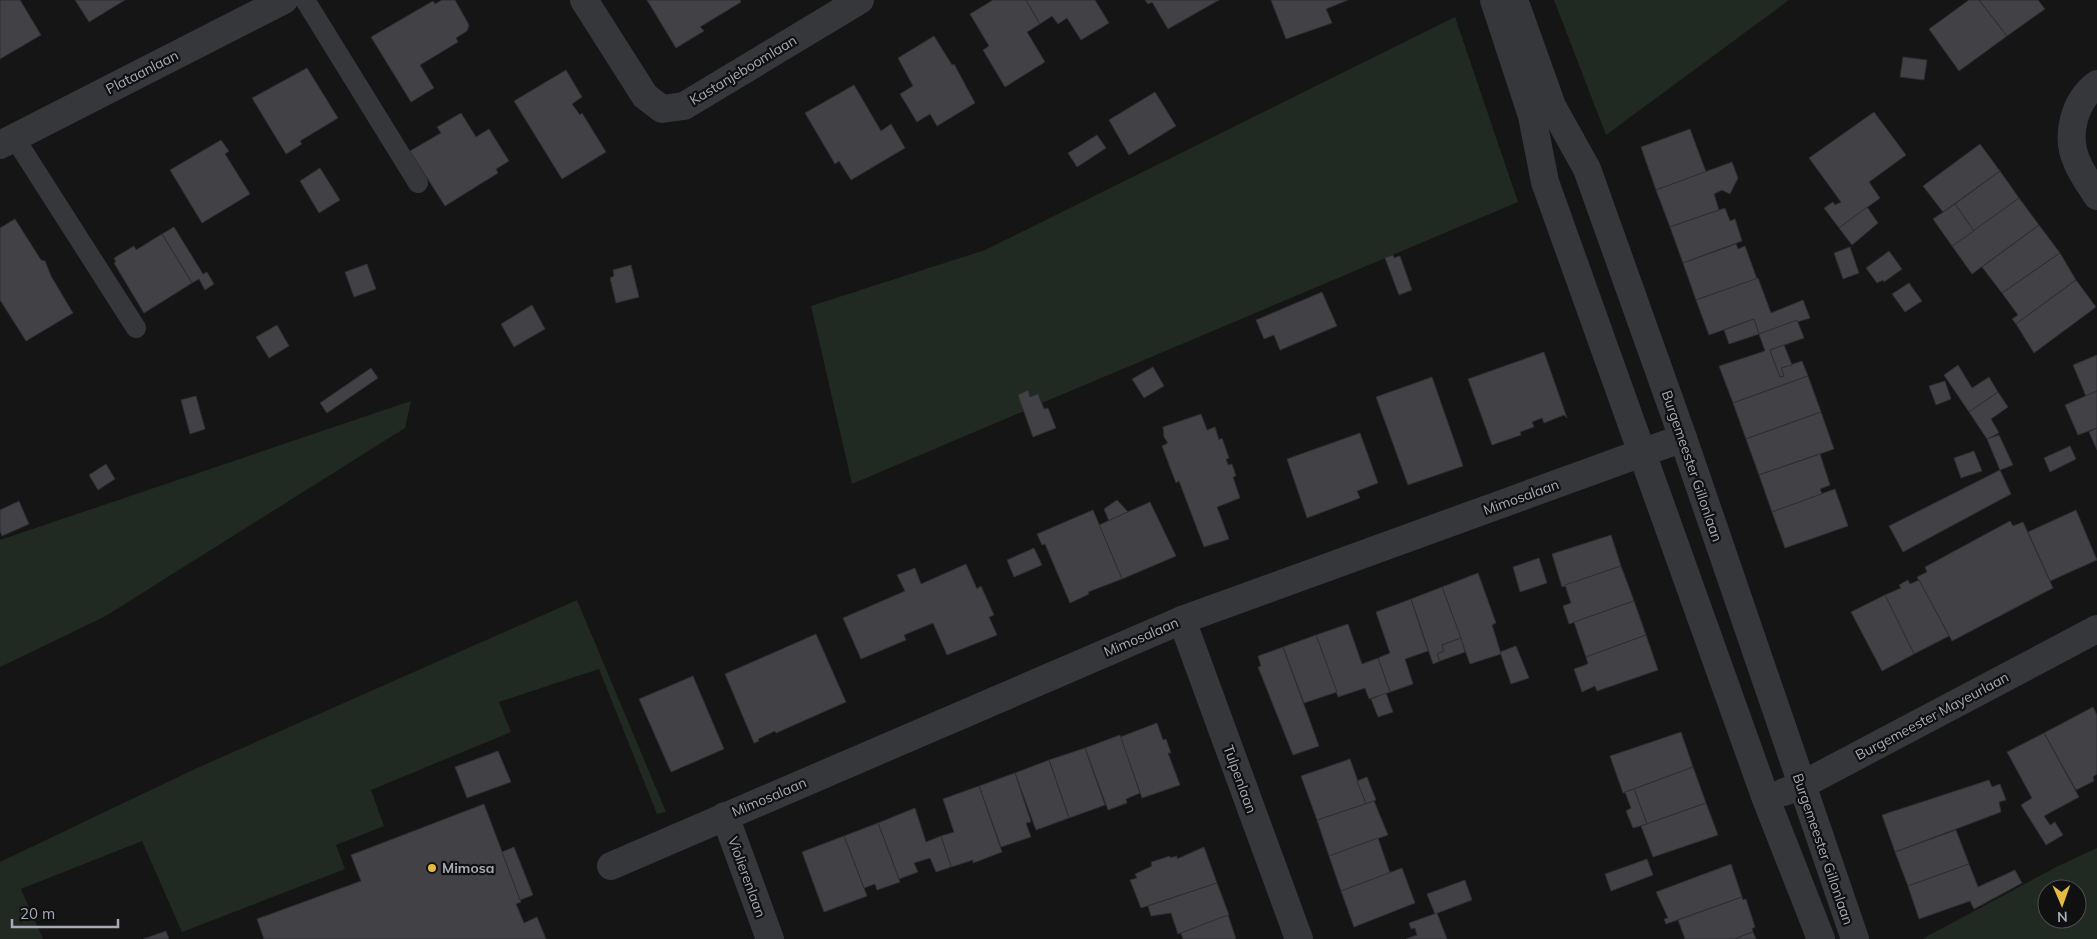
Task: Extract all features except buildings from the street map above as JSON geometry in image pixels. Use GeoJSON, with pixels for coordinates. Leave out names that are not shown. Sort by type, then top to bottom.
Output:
{"type":"FeatureCollection","features":[{"type":"Feature","properties":{"kind":"street","name":"Plataanlaan"},"geometry":{"type":"LineString","coordinates":[[7,141],[284,0]]}},
{"type":"Feature","properties":{"kind":"street","name":"Kastanjeboomlaan"},"geometry":{"type":"LineString","coordinates":[[584,0],[646,96],[662,109],[684,106],[860,0]]}},
{"type":"Feature","properties":{"kind":"street"},"geometry":{"type":"LineString","coordinates":[[1494,0],[1532,116],[1545,182],[1766,799],[1821,939]]}},
{"type":"Feature","properties":{"kind":"street","name":"Burgemeester Gillonlaan"},"geometry":{"type":"LineString","coordinates":[[1511,0],[1517,8],[1552,106],[1587,169],[1683,438],[1800,786],[1855,939]]}},
{"type":"Feature","properties":{"kind":"street"},"geometry":{"type":"LineString","coordinates":[[2097,84],[2078,106],[2071,133],[2076,160],[2097,196]]}},
{"type":"Feature","properties":{"kind":"street","name":"Mimosalaan"},"geometry":{"type":"LineString","coordinates":[[611,866],[1182,620],[1683,438]]}},
{"type":"Feature","properties":{"kind":"street","name":"Tulpenlaan"},"geometry":{"type":"LineString","coordinates":[[1182,620],[1298,939]]}},
{"type":"Feature","properties":{"kind":"street","name":"Burgemeester Mayeurlaan"},"geometry":{"type":"LineString","coordinates":[[1766,799],[1800,786],[2097,629]]}},
{"type":"Feature","properties":{"kind":"street","name":"Violierenlaan"},"geometry":{"type":"LineString","coordinates":[[725,816],[770,939]]}},
{"type":"Feature","properties":{"kind":"lane"},"geometry":{"type":"LineString","coordinates":[[305,0],[418,182]]}},
{"type":"Feature","properties":{"kind":"lane"},"geometry":{"type":"LineString","coordinates":[[7,141],[136,328]]}},
{"type":"Feature","properties":{"kind":"shaded area"},"geometry":{"type":"Polygon","coordinates":[[[1554,0],[1789,0],[1606,135],[1554,0]]]}},
{"type":"Feature","properties":{"kind":"shaded area"},"geometry":{"type":"Polygon","coordinates":[[[1455,17],[1518,202],[1042,403],[1038,394],[1030,397],[1027,390],[1018,395],[1024,411],[852,484],[811,306],[985,250],[1455,17]]]}},
{"type":"Feature","properties":{"kind":"shaded area"},"geometry":{"type":"Polygon","coordinates":[[[411,401],[405,428],[104,617],[0,667],[0,540],[411,401]]]}},
{"type":"Feature","properties":{"kind":"shaded area"},"geometry":{"type":"Polygon","coordinates":[[[577,600],[666,812],[657,814],[599,669],[499,702],[511,732],[371,790],[384,826],[336,845],[345,869],[182,932],[142,841],[21,889],[43,939],[0,939],[0,862],[197,768],[577,600]]]}},
{"type":"Feature","properties":{"kind":"shaded area"},"geometry":{"type":"Polygon","coordinates":[[[2097,848],[2097,939],[1922,939],[2058,866],[2097,848]]]}},
{"type":"Feature","properties":{"kind":"place","name":"Mimosa"},"geometry":{"type":"Point","coordinates":[432,868]}}]}
